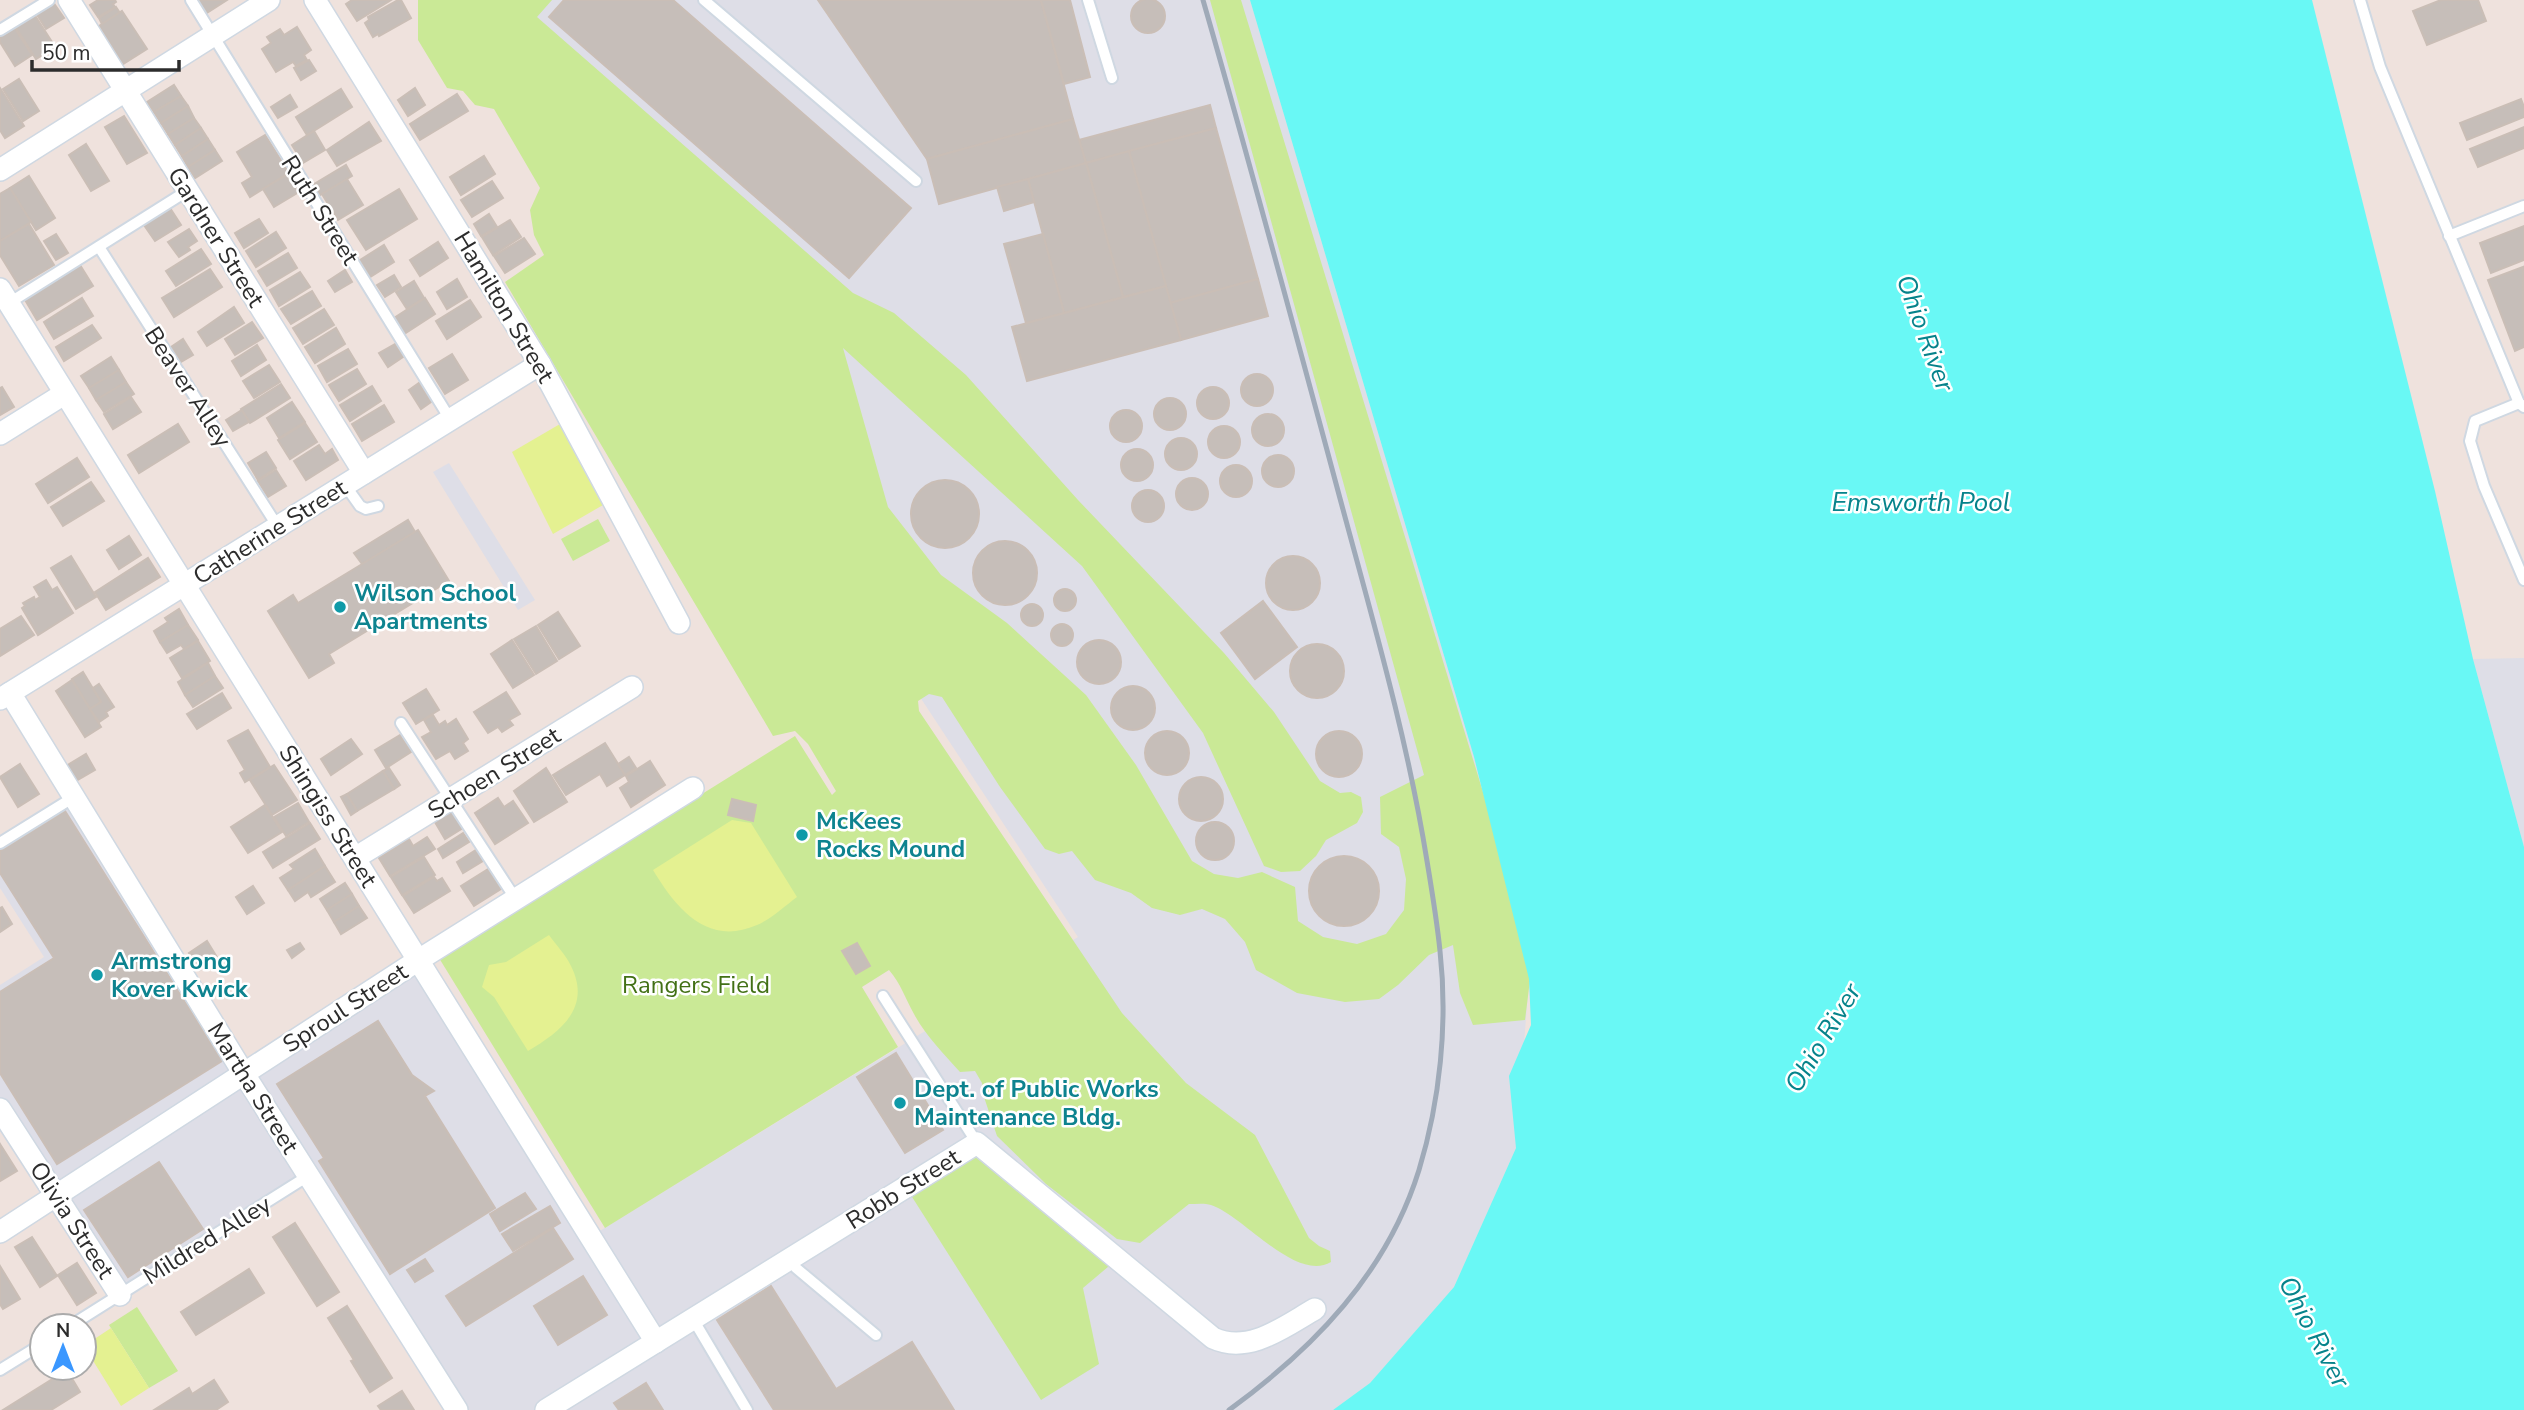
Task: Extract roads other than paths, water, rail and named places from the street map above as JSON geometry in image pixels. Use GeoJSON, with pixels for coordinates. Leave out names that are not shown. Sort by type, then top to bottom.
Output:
{"type":"FeatureCollection","features":[{"type":"Feature","properties":{"kind":"street","name":"Gardner Street"},"geometry":{"type":"LineString","coordinates":[[69,0],[364,473]]}},
{"type":"Feature","properties":{"kind":"street"},"geometry":{"type":"LineString","coordinates":[[0,170],[269,0]]}},
{"type":"Feature","properties":{"kind":"street","name":"Hamilton Street"},"geometry":{"type":"LineString","coordinates":[[315,0],[540,364],[679,623]]}},
{"type":"Feature","properties":{"kind":"street","name":"Shingiss Street"},"geometry":{"type":"LineString","coordinates":[[4,296],[656,1342]]}},
{"type":"Feature","properties":{"kind":"street","name":"Catherine Street"},"geometry":{"type":"LineString","coordinates":[[5,696],[540,364]]}},
{"type":"Feature","properties":{"kind":"street"},"geometry":{"type":"LineString","coordinates":[[0,434],[64,394]]}},
{"type":"Feature","properties":{"kind":"street","name":"Schoen Street"},"geometry":{"type":"LineString","coordinates":[[355,858],[632,687]]}},
{"type":"Feature","properties":{"kind":"street","name":"Martha Street"},"geometry":{"type":"LineString","coordinates":[[5,696],[74,797],[244,1074],[457,1410]]}},
{"type":"Feature","properties":{"kind":"street","name":"Sproul Street"},"geometry":{"type":"LineString","coordinates":[[0,1232],[515,898],[693,788]]}},
{"type":"Feature","properties":{"kind":"street","name":"Olivia Street"},"geometry":{"type":"LineString","coordinates":[[0,1110],[120,1295]]}},
{"type":"Feature","properties":{"kind":"street","name":"Robb Street"},"geometry":{"type":"LineString","coordinates":[[546,1410],[977,1143],[1213,1338],[1224,1343],[1237,1344],[1259,1340],[1315,1309]]}},
{"type":"Feature","properties":{"kind":"lane"},"geometry":{"type":"LineString","coordinates":[[0,30],[48,0]]}},
{"type":"Feature","properties":{"kind":"lane","name":"Ruth Street"},"geometry":{"type":"LineString","coordinates":[[191,0],[450,419]]}},
{"type":"Feature","properties":{"kind":"lane"},"geometry":{"type":"LineString","coordinates":[[704,0],[916,181]]}},
{"type":"Feature","properties":{"kind":"lane"},"geometry":{"type":"LineString","coordinates":[[1088,0],[1112,78]]}},
{"type":"Feature","properties":{"kind":"lane"},"geometry":{"type":"LineString","coordinates":[[2360,0],[2380,68],[2521,405],[2475,421],[2470,441],[2484,486],[2524,580]]}},
{"type":"Feature","properties":{"kind":"lane"},"geometry":{"type":"LineString","coordinates":[[4,296],[99,247],[187,191]]}},
{"type":"Feature","properties":{"kind":"lane"},"geometry":{"type":"LineString","coordinates":[[2449,236],[2524,206]]}},
{"type":"Feature","properties":{"kind":"lane","name":"Beaver Alley"},"geometry":{"type":"LineString","coordinates":[[99,247],[278,527]]}},
{"type":"Feature","properties":{"kind":"lane"},"geometry":{"type":"LineString","coordinates":[[345,485],[360,506],[366,509],[378,506]]}},
{"type":"Feature","properties":{"kind":"lane"},"geometry":{"type":"LineString","coordinates":[[401,723],[515,898]]}},
{"type":"Feature","properties":{"kind":"lane"},"geometry":{"type":"LineString","coordinates":[[0,843],[74,797]]}},
{"type":"Feature","properties":{"kind":"lane"},"geometry":{"type":"LineString","coordinates":[[883,996],[977,1143]]}},
{"type":"Feature","properties":{"kind":"lane","name":"Mildred Alley"},"geometry":{"type":"LineString","coordinates":[[93,1312],[308,1176]]}},
{"type":"Feature","properties":{"kind":"lane"},"geometry":{"type":"LineString","coordinates":[[791,1258],[796,1268],[876,1335]]}},
{"type":"Feature","properties":{"kind":"lane"},"geometry":{"type":"LineString","coordinates":[[693,1319],[747,1410]]}},
{"type":"Feature","properties":{"kind":"lane"},"geometry":{"type":"LineString","coordinates":[[0,1370],[28,1353]]}},
{"type":"Feature","properties":{"kind":"water","name":"Emsworth Pool"},"geometry":{"type":"Polygon","coordinates":[[[1250,0],[2312,0],[2435,491],[2473,659],[2524,847],[2524,1410],[1333,1410],[1370,1383],[1454,1287],[1516,1148],[1509,1076],[1531,1025],[1529,979],[1474,757],[1250,0]]]}},
{"type":"Feature","properties":{"kind":"railway"},"geometry":{"type":"LineString","coordinates":[[1203,0],[1399,721],[1433,895],[1443,1006],[1437,1089],[1426,1144],[1405,1207],[1388,1242],[1367,1275],[1318,1334],[1290,1361],[1229,1410]]}},
{"type":"Feature","properties":{"kind":"place","name":"Wilson School Apartments"},"geometry":{"type":"Point","coordinates":[340,607]}},
{"type":"Feature","properties":{"kind":"place","name":"McKees Rocks Mound"},"geometry":{"type":"Point","coordinates":[802,835]}},
{"type":"Feature","properties":{"kind":"place","name":"Armstrong Kover Kwick"},"geometry":{"type":"Point","coordinates":[97,975]}},
{"type":"Feature","properties":{"kind":"place","name":"Dept. of Public Works Maintenance Bldg."},"geometry":{"type":"Point","coordinates":[900,1103]}},
{"type":"Feature","properties":{"kind":"water label","name":"Ohio River"},"geometry":{"type":"Point","coordinates":[1925,333]}},
{"type":"Feature","properties":{"kind":"water label","name":"Ohio River"},"geometry":{"type":"Point","coordinates":[1823,1038]}},
{"type":"Feature","properties":{"kind":"water label","name":"Ohio River"},"geometry":{"type":"Point","coordinates":[2314,1332]}},
{"type":"Feature","properties":{"kind":"park label","name":"Rangers Field"},"geometry":{"type":"Point","coordinates":[696,985]}}]}
